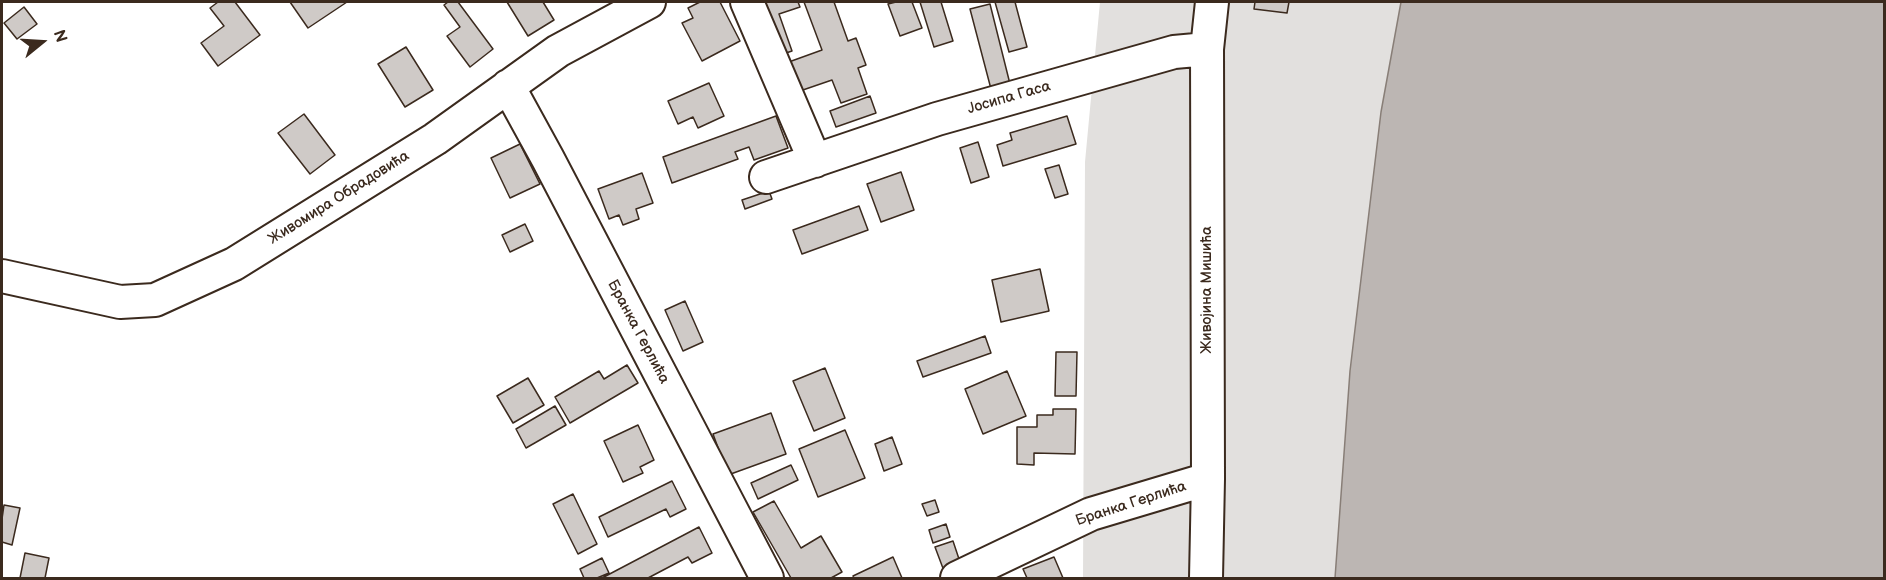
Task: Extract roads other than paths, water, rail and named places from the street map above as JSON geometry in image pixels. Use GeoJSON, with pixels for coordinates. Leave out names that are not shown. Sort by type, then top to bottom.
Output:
{"type":"FeatureCollection","features":[{"type":"Feature","properties":{"kind":"street","name":"Живомира Обрадовића"},"geometry":{"type":"LineString","coordinates":[[2,276],[120,302],[155,300],[234,264],[435,139],[558,51],[649,2]]}},
{"type":"Feature","properties":{"kind":"street"},"geometry":{"type":"LineString","coordinates":[[747,2],[815,160]]}},
{"type":"Feature","properties":{"kind":"street","name":"Живојина Мишића"},"geometry":{"type":"LineString","coordinates":[[1206,579],[1208,479],[1207,49],[1212,2]]}},
{"type":"Feature","properties":{"kind":"street","name":"Јосипа Гаса"},"geometry":{"type":"LineString","coordinates":[[766,177],[937,119],[1174,52],[1207,49]]}},
{"type":"Feature","properties":{"kind":"street","name":"Бранка Герлића"},"geometry":{"type":"LineString","coordinates":[[508,86],[767,579]]}},
{"type":"Feature","properties":{"kind":"street","name":"Бранка Герлића"},"geometry":{"type":"LineString","coordinates":[[957,579],[1091,514],[1208,479]]}}]}
